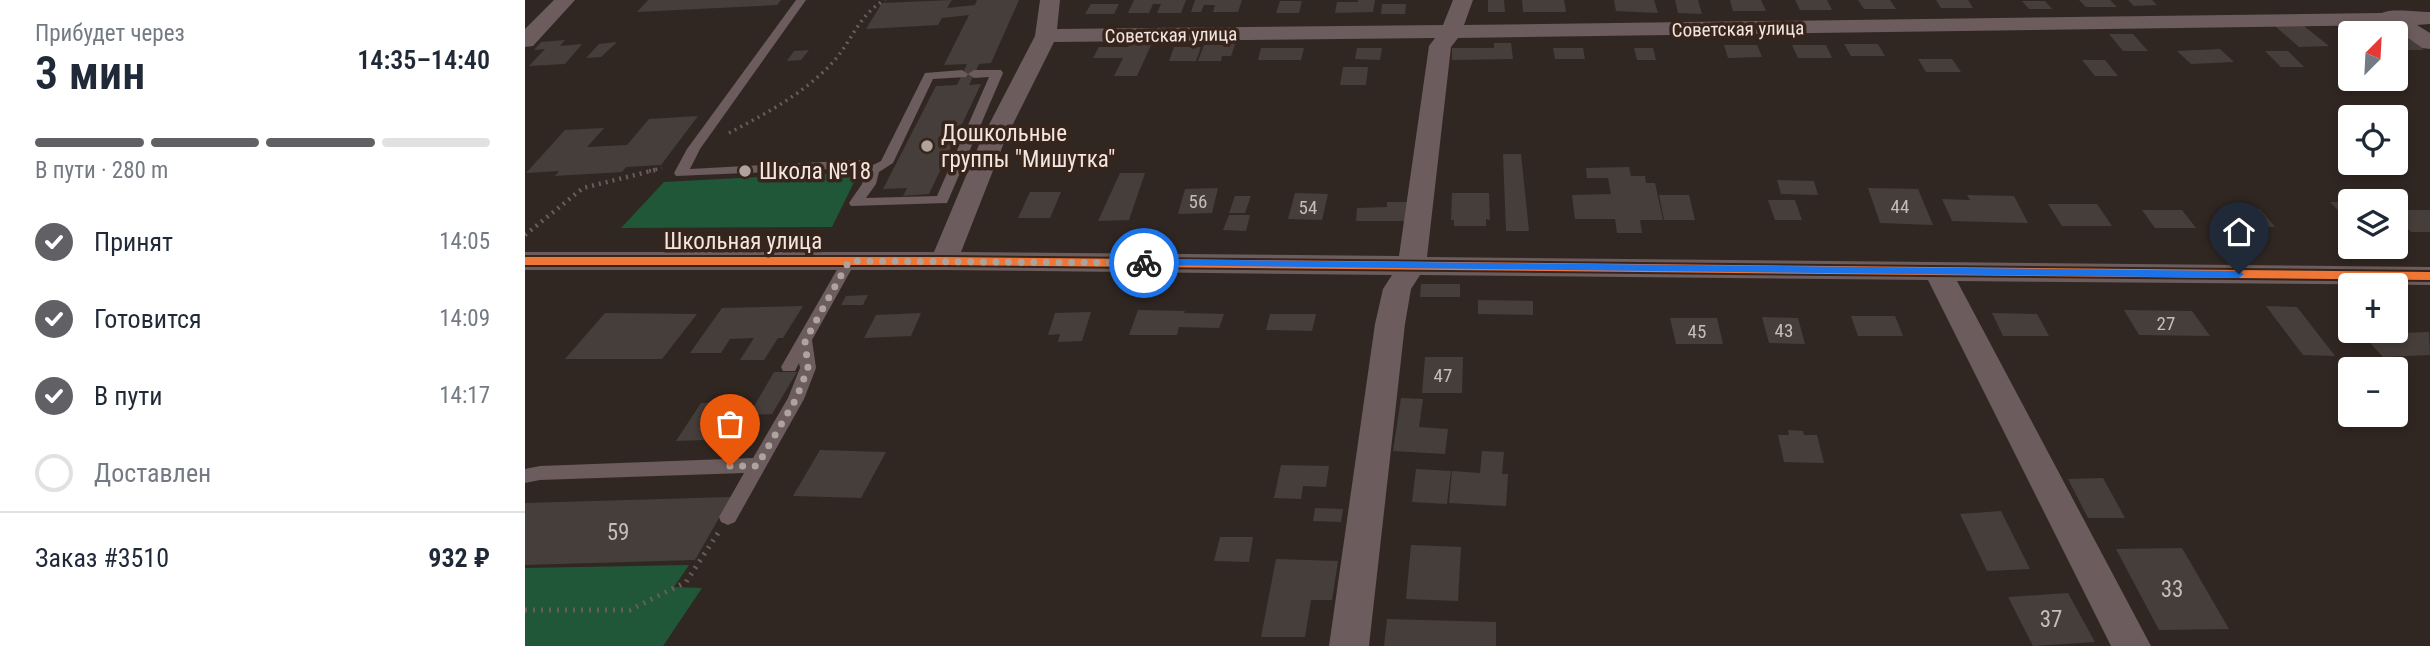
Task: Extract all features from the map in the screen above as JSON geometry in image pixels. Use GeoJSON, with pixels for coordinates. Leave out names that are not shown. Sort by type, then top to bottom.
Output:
{"type":"FeatureCollection","features":[{"type":"Feature","properties":{"kind":"street"},"geometry":{"type":"LineString","coordinates":[[525,41],[565,0]]}},
{"type":"Feature","properties":{"kind":"street"},"geometry":{"type":"LineString","coordinates":[[944,261],[993,140],[1046,36],[1049,0]]}},
{"type":"Feature","properties":{"kind":"street"},"geometry":{"type":"LineString","coordinates":[[1349,646],[1390,324],[1397,289],[1412,265],[1440,46],[1451,32],[1463,0]]}},
{"type":"Feature","properties":{"kind":"street"},"geometry":{"type":"LineString","coordinates":[[2367,0],[2430,43]]}},
{"type":"Feature","properties":{"kind":"street","name":"Советская улица"},"geometry":{"type":"LineString","coordinates":[[1046,36],[2210,23],[2430,18]]}},
{"type":"Feature","properties":{"kind":"street","name":"Школьная улица"},"geometry":{"type":"LineString","coordinates":[[525,261],[944,261],[2430,276]]}},
{"type":"Feature","properties":{"kind":"street"},"geometry":{"type":"LineString","coordinates":[[1938,272],[2131,646]]}},
{"type":"Feature","properties":{"kind":"lane"},"geometry":{"type":"LineString","coordinates":[[801,0],[694,149],[681,173],[860,164],[873,170]]}},
{"type":"Feature","properties":{"kind":"lane"},"geometry":{"type":"LineString","coordinates":[[997,73],[942,200],[856,203],[869,184],[873,170],[886,163],[929,76],[997,73]]}},
{"type":"Feature","properties":{"kind":"lane"},"geometry":{"type":"LineString","coordinates":[[789,366],[849,261]]}},
{"type":"Feature","properties":{"kind":"lane"},"geometry":{"type":"LineString","coordinates":[[728,517],[796,399],[808,368],[805,341]]}},
{"type":"Feature","properties":{"kind":"lane"},"geometry":{"type":"LineString","coordinates":[[525,476],[540,473],[757,466]]}},
{"type":"Feature","properties":{"kind":"path"},"geometry":{"type":"LineString","coordinates":[[525,610],[630,610],[686,582],[728,517]]}},
{"type":"Feature","properties":{"kind":"green space"},"geometry":{"type":"Polygon","coordinates":[[[859,172],[832,227],[621,228],[664,182],[859,172]]]}},
{"type":"Feature","properties":{"kind":"green space"},"geometry":{"type":"Polygon","coordinates":[[[689,565],[674,587],[702,588],[663,646],[525,646],[525,568],[689,565]]]}},
{"type":"Feature","properties":{"kind":"building"},"geometry":{"type":"Polygon","coordinates":[[[648,0],[781,0],[777,5],[637,12],[648,0]]]}},
{"type":"Feature","properties":{"kind":"building"},"geometry":{"type":"Polygon","coordinates":[[[952,0],[947,8],[975,5],[977,0],[1019,0],[991,63],[979,64],[969,85],[981,84],[929,194],[903,196],[907,188],[883,189],[936,86],[957,85],[967,64],[944,65],[969,15],[942,18],[938,25],[866,29],[882,3],[952,0]]]}},
{"type":"Feature","properties":{"kind":"building"},"geometry":{"type":"Polygon","coordinates":[[[1134,0],[1186,0],[1181,13],[1157,13],[1161,4],[1153,4],[1149,13],[1128,13],[1134,0]]]}},
{"type":"Feature","properties":{"kind":"building"},"geometry":{"type":"Polygon","coordinates":[[[1195,0],[1242,0],[1238,12],[1213,12],[1215,5],[1204,5],[1201,12],[1191,12],[1195,0]]]}},
{"type":"Feature","properties":{"kind":"building"},"geometry":{"type":"Polygon","coordinates":[[[1375,0],[1373,12],[1335,13],[1337,2],[1375,0]]]}},
{"type":"Feature","properties":{"kind":"building"},"geometry":{"type":"Polygon","coordinates":[[[1488,0],[1504,0],[1505,12],[1488,12],[1488,0]]]}},
{"type":"Feature","properties":{"kind":"building"},"geometry":{"type":"Polygon","coordinates":[[[1522,0],[1564,0],[1566,12],[1523,12],[1522,0]]]}},
{"type":"Feature","properties":{"kind":"building"},"geometry":{"type":"Polygon","coordinates":[[[1614,0],[1654,0],[1658,13],[1616,11],[1614,0]]]}},
{"type":"Feature","properties":{"kind":"building"},"geometry":{"type":"Polygon","coordinates":[[[1675,0],[1698,0],[1702,14],[1678,13],[1675,0]]]}},
{"type":"Feature","properties":{"kind":"building"},"geometry":{"type":"Polygon","coordinates":[[[1730,0],[1761,0],[1766,11],[1733,11],[1730,0]]]}},
{"type":"Feature","properties":{"kind":"building"},"geometry":{"type":"Polygon","coordinates":[[[1795,0],[1827,0],[1832,10],[1800,10],[1795,0]]]}},
{"type":"Feature","properties":{"kind":"building"},"geometry":{"type":"Polygon","coordinates":[[[1858,0],[1890,0],[1896,9],[1864,9],[1858,0]]]}},
{"type":"Feature","properties":{"kind":"building"},"geometry":{"type":"Polygon","coordinates":[[[1936,0],[1968,0],[1973,8],[1941,8],[1936,0]]]}},
{"type":"Feature","properties":{"kind":"building"},"geometry":{"type":"Polygon","coordinates":[[[2079,0],[2110,0],[2117,7],[2086,7],[2079,0]]]}},
{"type":"Feature","properties":{"kind":"building"},"geometry":{"type":"Polygon","coordinates":[[[2128,0],[2152,0],[2157,5],[2134,6],[2128,0]]]}},
{"type":"Feature","properties":{"kind":"building"},"geometry":{"type":"Polygon","coordinates":[[[1280,1],[1302,1],[1299,13],[1276,13],[1280,1]]]}},
{"type":"Feature","properties":{"kind":"building"},"geometry":{"type":"Polygon","coordinates":[[[2022,1],[2045,1],[2052,9],[2029,9],[2022,1]]]}},
{"type":"Feature","properties":{"kind":"building"},"geometry":{"type":"Polygon","coordinates":[[[1091,4],[1119,4],[1114,14],[1085,14],[1091,4]]]}},
{"type":"Feature","properties":{"kind":"building"},"geometry":{"type":"Polygon","coordinates":[[[1382,4],[1406,4],[1405,14],[1381,14],[1382,4]]]}},
{"type":"Feature","properties":{"kind":"building"},"geometry":{"type":"Polygon","coordinates":[[[2275,26],[2304,26],[2329,46],[2299,47],[2275,26]]]}},
{"type":"Feature","properties":{"kind":"building"},"geometry":{"type":"Polygon","coordinates":[[[2109,34],[2133,34],[2148,51],[2123,51],[2109,34]]]}},
{"type":"Feature","properties":{"kind":"building"},"geometry":{"type":"Polygon","coordinates":[[[2408,37],[2424,50],[2408,50],[2408,37]]]}},
{"type":"Feature","properties":{"kind":"building"},"geometry":{"type":"Polygon","coordinates":[[[1228,39],[1237,39],[1231,56],[1222,56],[1221,61],[1198,61],[1204,45],[1226,45],[1228,39]]]}},
{"type":"Feature","properties":{"kind":"building"},"geometry":{"type":"Polygon","coordinates":[[[565,40],[560,46],[582,44],[565,64],[529,66],[545,49],[534,50],[541,42],[565,40]]]}},
{"type":"Feature","properties":{"kind":"building"},"geometry":{"type":"Polygon","coordinates":[[[617,42],[601,57],[586,58],[599,44],[617,42]]]}},
{"type":"Feature","properties":{"kind":"building"},"geometry":{"type":"Polygon","coordinates":[[[1130,43],[1152,43],[1137,76],[1114,76],[1123,58],[1093,58],[1099,47],[1128,47],[1130,43]]]}},
{"type":"Feature","properties":{"kind":"building"},"geometry":{"type":"Polygon","coordinates":[[[1494,43],[1511,43],[1513,59],[1452,60],[1452,48],[1494,48],[1494,43]]]}},
{"type":"Feature","properties":{"kind":"building"},"geometry":{"type":"Polygon","coordinates":[[[1844,44],[1878,44],[1885,56],[1851,56],[1844,44]]]}},
{"type":"Feature","properties":{"kind":"building"},"geometry":{"type":"Polygon","coordinates":[[[1724,45],[1757,45],[1762,57],[1728,58],[1724,45]]]}},
{"type":"Feature","properties":{"kind":"building"},"geometry":{"type":"Polygon","coordinates":[[[1792,45],[1826,45],[1832,58],[1798,58],[1792,45]]]}},
{"type":"Feature","properties":{"kind":"building"},"geometry":{"type":"Polygon","coordinates":[[[1174,47],[1201,47],[1196,61],[1169,61],[1174,47]]]}},
{"type":"Feature","properties":{"kind":"building"},"geometry":{"type":"Polygon","coordinates":[[[1261,48],[1304,48],[1301,60],[1258,60],[1261,48]]]}},
{"type":"Feature","properties":{"kind":"building"},"geometry":{"type":"Polygon","coordinates":[[[1357,48],[1382,48],[1380,60],[1355,59],[1357,48]]]}},
{"type":"Feature","properties":{"kind":"building"},"geometry":{"type":"Polygon","coordinates":[[[1553,48],[1583,48],[1585,59],[1555,59],[1553,48]]]}},
{"type":"Feature","properties":{"kind":"building"},"geometry":{"type":"Polygon","coordinates":[[[1634,48],[1653,48],[1656,60],[1637,60],[1634,48]]]}},
{"type":"Feature","properties":{"kind":"building"},"geometry":{"type":"Polygon","coordinates":[[[2220,49],[2234,62],[2191,64],[2177,51],[2220,49]]]}},
{"type":"Feature","properties":{"kind":"building"},"geometry":{"type":"Polygon","coordinates":[[[809,50],[801,60],[787,61],[794,51],[809,50]]]}},
{"type":"Feature","properties":{"kind":"building"},"geometry":{"type":"Polygon","coordinates":[[[2265,51],[2288,51],[2304,67],[2281,67],[2265,51]]]}},
{"type":"Feature","properties":{"kind":"building"},"geometry":{"type":"Polygon","coordinates":[[[1918,59],[1952,59],[1961,72],[1926,72],[1918,59]]]}},
{"type":"Feature","properties":{"kind":"building"},"geometry":{"type":"Polygon","coordinates":[[[2082,60],[2105,60],[2118,76],[2095,76],[2082,60]]]}},
{"type":"Feature","properties":{"kind":"building"},"geometry":{"type":"Polygon","coordinates":[[[1343,67],[1368,67],[1366,85],[1340,85],[1343,67]]]}},
{"type":"Feature","properties":{"kind":"building"},"geometry":{"type":"Polygon","coordinates":[[[698,116],[661,165],[626,167],[622,172],[555,176],[559,171],[526,173],[565,130],[604,128],[587,147],[627,145],[649,119],[698,116]]]}},
{"type":"Feature","properties":{"kind":"building"},"geometry":{"type":"Polygon","coordinates":[[[1503,154],[1521,154],[1529,231],[1506,231],[1503,154]]]}},
{"type":"Feature","properties":{"kind":"building"},"geometry":{"type":"Polygon","coordinates":[[[1629,167],[1631,176],[1645,176],[1646,183],[1655,183],[1663,220],[1640,220],[1642,233],[1617,233],[1615,219],[1575,219],[1572,195],[1611,194],[1608,178],[1587,178],[1586,168],[1629,167]]]}},
{"type":"Feature","properties":{"kind":"building"},"geometry":{"type":"Polygon","coordinates":[[[1120,173],[1145,173],[1129,220],[1098,221],[1120,173]]]}},
{"type":"Feature","properties":{"kind":"building"},"geometry":{"type":"Polygon","coordinates":[[[1777,180],[1814,181],[1818,195],[1781,194],[1777,180]]]}},
{"type":"Feature","properties":{"kind":"building"},"geometry":{"type":"Polygon","coordinates":[[[1218,188],[1212,213],[1178,214],[1185,189],[1218,188]]]}},
{"type":"Feature","properties":{"kind":"building"},"geometry":{"type":"Polygon","coordinates":[[[1868,188],[1918,189],[1933,225],[1880,223],[1868,188]]]}},
{"type":"Feature","properties":{"kind":"building"},"geometry":{"type":"Polygon","coordinates":[[[1030,192],[1061,192],[1050,218],[1018,218],[1030,192]]]}},
{"type":"Feature","properties":{"kind":"building"},"geometry":{"type":"Polygon","coordinates":[[[1295,193],[1328,194],[1322,220],[1288,219],[1295,193]]]}},
{"type":"Feature","properties":{"kind":"building"},"geometry":{"type":"Polygon","coordinates":[[[1452,193],[1489,193],[1490,220],[1486,219],[1486,226],[1454,226],[1454,220],[1451,220],[1452,193]]]}},
{"type":"Feature","properties":{"kind":"building"},"geometry":{"type":"Polygon","coordinates":[[[1659,195],[1689,195],[1695,220],[1664,220],[1659,195]]]}},
{"type":"Feature","properties":{"kind":"building"},"geometry":{"type":"Polygon","coordinates":[[[1967,195],[2014,196],[2028,223],[1952,221],[1942,199],[1970,200],[1967,195]]]}},
{"type":"Feature","properties":{"kind":"building"},"geometry":{"type":"Polygon","coordinates":[[[1235,196],[1251,196],[1245,213],[1229,213],[1235,196]]]}},
{"type":"Feature","properties":{"kind":"building"},"geometry":{"type":"Polygon","coordinates":[[[1768,200],[1795,200],[1802,220],[1775,220],[1768,200]]]}},
{"type":"Feature","properties":{"kind":"building"},"geometry":{"type":"Polygon","coordinates":[[[1387,202],[1408,202],[1407,221],[1356,221],[1357,208],[1387,207],[1387,202]]]}},
{"type":"Feature","properties":{"kind":"building"},"geometry":{"type":"Polygon","coordinates":[[[2330,202],[2338,202],[2338,210],[2330,202]]]}},
{"type":"Feature","properties":{"kind":"building"},"geometry":{"type":"Polygon","coordinates":[[[2048,204],[2097,204],[2112,226],[2062,226],[2048,204]]]}},
{"type":"Feature","properties":{"kind":"building"},"geometry":{"type":"Polygon","coordinates":[[[2220,208],[2260,209],[2275,227],[2234,226],[2220,208]]]}},
{"type":"Feature","properties":{"kind":"building"},"geometry":{"type":"Polygon","coordinates":[[[2142,210],[2182,210],[2196,228],[2155,228],[2142,210]]]}},
{"type":"Feature","properties":{"kind":"building"},"geometry":{"type":"Polygon","coordinates":[[[2408,210],[2430,210],[2430,232],[2411,232],[2408,229],[2408,210]]]}},
{"type":"Feature","properties":{"kind":"building"},"geometry":{"type":"Polygon","coordinates":[[[1229,215],[1250,215],[1246,231],[1223,230],[1229,215]]]}},
{"type":"Feature","properties":{"kind":"building"},"geometry":{"type":"Polygon","coordinates":[[[1421,284],[1460,284],[1460,297],[1420,297],[1421,284]]]}},
{"type":"Feature","properties":{"kind":"building"},"geometry":{"type":"Polygon","coordinates":[[[868,295],[863,305],[841,305],[846,296],[868,295]]]}},
{"type":"Feature","properties":{"kind":"building"},"geometry":{"type":"Polygon","coordinates":[[[1478,300],[1533,301],[1533,315],[1478,314],[1478,300]]]}},
{"type":"Feature","properties":{"kind":"building"},"geometry":{"type":"Polygon","coordinates":[[[803,306],[783,338],[778,338],[764,360],[740,360],[754,338],[730,339],[721,353],[690,353],[722,308],[803,306]]]}},
{"type":"Feature","properties":{"kind":"building"},"geometry":{"type":"Polygon","coordinates":[[[2266,306],[2297,307],[2335,356],[2303,355],[2266,306]]]}},
{"type":"Feature","properties":{"kind":"building"},"geometry":{"type":"Polygon","coordinates":[[[1138,310],[1224,314],[1219,328],[1179,327],[1177,335],[1129,335],[1138,310]]]}},
{"type":"Feature","properties":{"kind":"building"},"geometry":{"type":"Polygon","coordinates":[[[2124,310],[2192,311],[2210,336],[2139,335],[2124,310]]]}},
{"type":"Feature","properties":{"kind":"building"},"geometry":{"type":"Polygon","coordinates":[[[1091,312],[1082,341],[1058,342],[1060,334],[1048,335],[1055,313],[1091,312]]]}},
{"type":"Feature","properties":{"kind":"building"},"geometry":{"type":"Polygon","coordinates":[[[605,313],[697,314],[662,359],[565,359],[605,313]]]}},
{"type":"Feature","properties":{"kind":"building"},"geometry":{"type":"Polygon","coordinates":[[[921,313],[911,336],[864,338],[876,315],[921,313]]]}},
{"type":"Feature","properties":{"kind":"building"},"geometry":{"type":"Polygon","coordinates":[[[1992,313],[2037,314],[2049,336],[2003,336],[1992,313]]]}},
{"type":"Feature","properties":{"kind":"building"},"geometry":{"type":"Polygon","coordinates":[[[1270,314],[1316,314],[1312,331],[1266,330],[1270,314]]]}},
{"type":"Feature","properties":{"kind":"building"},"geometry":{"type":"Polygon","coordinates":[[[1851,316],[1895,316],[1903,336],[1858,336],[1851,316]]]}},
{"type":"Feature","properties":{"kind":"building"},"geometry":{"type":"Polygon","coordinates":[[[1762,317],[1798,318],[1805,344],[1769,343],[1762,317]]]}},
{"type":"Feature","properties":{"kind":"building"},"geometry":{"type":"Polygon","coordinates":[[[1670,318],[1717,318],[1723,344],[1676,344],[1670,318]]]}},
{"type":"Feature","properties":{"kind":"building"},"geometry":{"type":"Polygon","coordinates":[[[2429,332],[2430,355],[2383,357],[2370,343],[2408,343],[2408,333],[2429,332]]]}},
{"type":"Feature","properties":{"kind":"building"},"geometry":{"type":"Polygon","coordinates":[[[1425,357],[1463,357],[1462,393],[1422,393],[1425,357]]]}},
{"type":"Feature","properties":{"kind":"building"},"geometry":{"type":"Polygon","coordinates":[[[774,372],[797,372],[772,414],[749,415],[774,372]]]}},
{"type":"Feature","properties":{"kind":"building"},"geometry":{"type":"Polygon","coordinates":[[[1401,398],[1423,399],[1419,427],[1448,429],[1445,454],[1393,451],[1401,398]]]}},
{"type":"Feature","properties":{"kind":"building"},"geometry":{"type":"Polygon","coordinates":[[[729,402],[705,440],[676,441],[701,403],[729,402]]]}},
{"type":"Feature","properties":{"kind":"building"},"geometry":{"type":"Polygon","coordinates":[[[1788,430],[1803,431],[1804,435],[1817,435],[1824,463],[1784,462],[1778,435],[1789,435],[1788,430]]]}},
{"type":"Feature","properties":{"kind":"building"},"geometry":{"type":"Polygon","coordinates":[[[820,450],[886,452],[861,498],[793,496],[820,450]]]}},
{"type":"Feature","properties":{"kind":"building"},"geometry":{"type":"Polygon","coordinates":[[[1482,451],[1504,452],[1502,474],[1508,474],[1506,506],[1449,503],[1452,471],[1480,473],[1482,451]]]}},
{"type":"Feature","properties":{"kind":"building"},"geometry":{"type":"Polygon","coordinates":[[[1281,465],[1329,466],[1326,487],[1303,486],[1301,499],[1274,498],[1281,465]]]}},
{"type":"Feature","properties":{"kind":"building"},"geometry":{"type":"Polygon","coordinates":[[[1416,469],[1451,471],[1447,504],[1412,502],[1416,469]]]}},
{"type":"Feature","properties":{"kind":"building"},"geometry":{"type":"Polygon","coordinates":[[[2103,478],[2125,518],[2088,518],[2068,479],[2103,478]]]}},
{"type":"Feature","properties":{"kind":"building"},"geometry":{"type":"Polygon","coordinates":[[[731,497],[695,560],[525,565],[525,503],[731,497]]]}},
{"type":"Feature","properties":{"kind":"building"},"geometry":{"type":"Polygon","coordinates":[[[1315,508],[1343,509],[1341,522],[1313,521],[1315,508]]]}},
{"type":"Feature","properties":{"kind":"building"},"geometry":{"type":"Polygon","coordinates":[[[2001,511],[2030,569],[1987,571],[1960,514],[2001,511]]]}},
{"type":"Feature","properties":{"kind":"building"},"geometry":{"type":"Polygon","coordinates":[[[1220,537],[1253,537],[1249,562],[1214,561],[1220,537]]]}},
{"type":"Feature","properties":{"kind":"building"},"geometry":{"type":"Polygon","coordinates":[[[1411,545],[1461,547],[1458,601],[1406,599],[1411,545]]]}},
{"type":"Feature","properties":{"kind":"building"},"geometry":{"type":"Polygon","coordinates":[[[2182,548],[2229,629],[2159,630],[2116,549],[2182,548]]]}},
{"type":"Feature","properties":{"kind":"building"},"geometry":{"type":"Polygon","coordinates":[[[1276,559],[1338,561],[1332,600],[1311,600],[1305,637],[1261,637],[1276,559]]]}},
{"type":"Feature","properties":{"kind":"building"},"geometry":{"type":"Polygon","coordinates":[[[2068,593],[2095,642],[2033,646],[2008,597],[2068,593]]]}},
{"type":"Feature","properties":{"kind":"building"},"geometry":{"type":"Polygon","coordinates":[[[1387,619],[1496,622],[1496,646],[1384,646],[1387,619]]]}},
{"type":"Feature","properties":{"kind":"cycle path"},"geometry":{"type":"LineString","coordinates":[[525,261],[944,261],[2430,276]]}},
{"type":"Feature","properties":{"kind":"way so far"},"geometry":{"type":"LineString","coordinates":[[730,466],[757,466],[772,442],[796,399],[808,368],[805,341],[849,261],[1144,263]]}},
{"type":"Feature","properties":{"kind":"place","name":"Дошкольные группы \"Мишутка\""},"geometry":{"type":"Point","coordinates":[927,146]}},
{"type":"Feature","properties":{"kind":"place","name":"Школа №18"},"geometry":{"type":"Point","coordinates":[745,171]}},
{"type":"Feature","properties":{"kind":"route"},"geometry":{"type":"LineString","coordinates":[[1144,263],[2239,274]]}}]}
